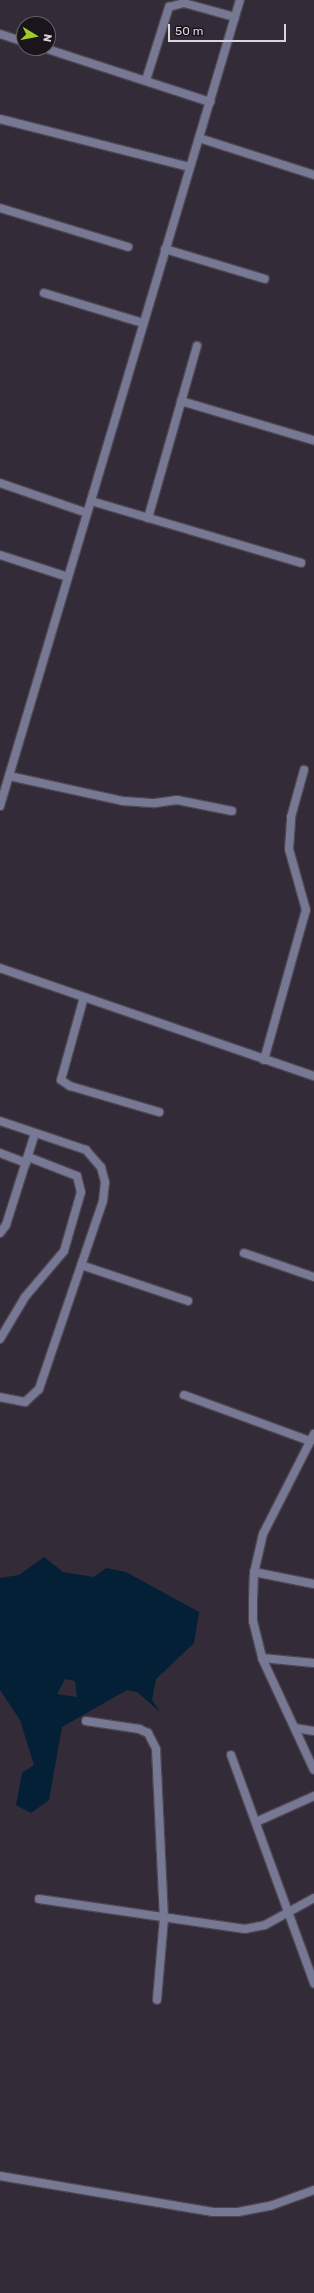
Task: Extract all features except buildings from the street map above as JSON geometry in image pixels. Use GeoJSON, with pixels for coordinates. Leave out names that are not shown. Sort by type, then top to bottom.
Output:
{"type":"FeatureCollection","features":[{"type":"Feature","properties":{"kind":"street"},"geometry":{"type":"LineString","coordinates":[[0,806],[240,0]]}},
{"type":"Feature","properties":{"kind":"street"},"geometry":{"type":"LineString","coordinates":[[146,80],[169,7],[184,3],[235,17]]}},
{"type":"Feature","properties":{"kind":"street"},"geometry":{"type":"LineString","coordinates":[[0,34],[16,39]]}},
{"type":"Feature","properties":{"kind":"street"},"geometry":{"type":"LineString","coordinates":[[56,52],[210,102]]}},
{"type":"Feature","properties":{"kind":"street"},"geometry":{"type":"LineString","coordinates":[[0,119],[190,167]]}},
{"type":"Feature","properties":{"kind":"street"},"geometry":{"type":"LineString","coordinates":[[199,138],[314,175]]}},
{"type":"Feature","properties":{"kind":"street"},"geometry":{"type":"LineString","coordinates":[[0,208],[128,247]]}},
{"type":"Feature","properties":{"kind":"street"},"geometry":{"type":"LineString","coordinates":[[166,250],[265,279]]}},
{"type":"Feature","properties":{"kind":"street"},"geometry":{"type":"LineString","coordinates":[[44,293],[143,323]]}},
{"type":"Feature","properties":{"kind":"street"},"geometry":{"type":"LineString","coordinates":[[148,518],[197,346]]}},
{"type":"Feature","properties":{"kind":"street"},"geometry":{"type":"LineString","coordinates":[[181,401],[313,440]]}},
{"type":"Feature","properties":{"kind":"street"},"geometry":{"type":"LineString","coordinates":[[0,483],[87,513]]}},
{"type":"Feature","properties":{"kind":"street"},"geometry":{"type":"LineString","coordinates":[[91,501],[301,564]]}},
{"type":"Feature","properties":{"kind":"street"},"geometry":{"type":"LineString","coordinates":[[0,555],[68,577]]}},
{"type":"Feature","properties":{"kind":"street"},"geometry":{"type":"LineString","coordinates":[[264,1060],[306,910],[289,841],[291,817],[304,770]]}},
{"type":"Feature","properties":{"kind":"street"},"geometry":{"type":"LineString","coordinates":[[9,776],[123,801],[155,803],[177,800],[232,811]]}},
{"type":"Feature","properties":{"kind":"street"},"geometry":{"type":"LineString","coordinates":[[0,968],[314,1076]]}},
{"type":"Feature","properties":{"kind":"street"},"geometry":{"type":"LineString","coordinates":[[84,997],[61,1080],[70,1086],[159,1112]]}},
{"type":"Feature","properties":{"kind":"street"},"geometry":{"type":"LineString","coordinates":[[0,1121],[86,1150],[96,1158],[104,1174],[102,1201],[39,1389],[25,1402],[0,1397]]}},
{"type":"Feature","properties":{"kind":"street"},"geometry":{"type":"LineString","coordinates":[[0,1232],[6,1225],[35,1133]]}},
{"type":"Feature","properties":{"kind":"street"},"geometry":{"type":"LineString","coordinates":[[0,1153],[77,1176],[81,1192],[64,1251],[25,1297],[0,1339]]}},
{"type":"Feature","properties":{"kind":"street"},"geometry":{"type":"LineString","coordinates":[[244,1253],[314,1277]]}},
{"type":"Feature","properties":{"kind":"street"},"geometry":{"type":"LineString","coordinates":[[81,1265],[188,1301]]}},
{"type":"Feature","properties":{"kind":"street"},"geometry":{"type":"LineString","coordinates":[[184,1395],[310,1442]]}},
{"type":"Feature","properties":{"kind":"street"},"geometry":{"type":"LineString","coordinates":[[314,1434],[263,1534],[254,1572],[253,1621],[262,1658],[314,1770]]}},
{"type":"Feature","properties":{"kind":"street"},"geometry":{"type":"LineString","coordinates":[[254,1572],[314,1584]]}},
{"type":"Feature","properties":{"kind":"street"},"geometry":{"type":"LineString","coordinates":[[262,1658],[314,1663]]}},
{"type":"Feature","properties":{"kind":"street"},"geometry":{"type":"LineString","coordinates":[[86,1721],[139,1729],[153,1739],[156,1749],[164,1918],[157,2000]]}},
{"type":"Feature","properties":{"kind":"street"},"geometry":{"type":"LineString","coordinates":[[295,1728],[314,1731]]}},
{"type":"Feature","properties":{"kind":"street"},"geometry":{"type":"LineString","coordinates":[[231,1755],[314,1983]]}},
{"type":"Feature","properties":{"kind":"street"},"geometry":{"type":"LineString","coordinates":[[256,1822],[314,1796]]}},
{"type":"Feature","properties":{"kind":"street"},"geometry":{"type":"LineString","coordinates":[[39,1899],[164,1918],[255,1929],[314,1898]]}},
{"type":"Feature","properties":{"kind":"street"},"geometry":{"type":"LineString","coordinates":[[0,2176],[213,2212],[238,2212],[270,2206],[314,2190]]}},
{"type":"Feature","properties":{"kind":"water"},"geometry":{"type":"Polygon","coordinates":[[[44,1557],[63,1572],[94,1577],[106,1568],[126,1572],[199,1612],[194,1643],[156,1679],[152,1700],[160,1712],[137,1692],[127,1690],[62,1727],[49,1800],[31,1813],[16,1805],[22,1773],[34,1765],[20,1720],[0,1690],[0,1578],[19,1575],[44,1557]],[[65,1679],[57,1694],[77,1697],[75,1681],[65,1679]]]}}]}
